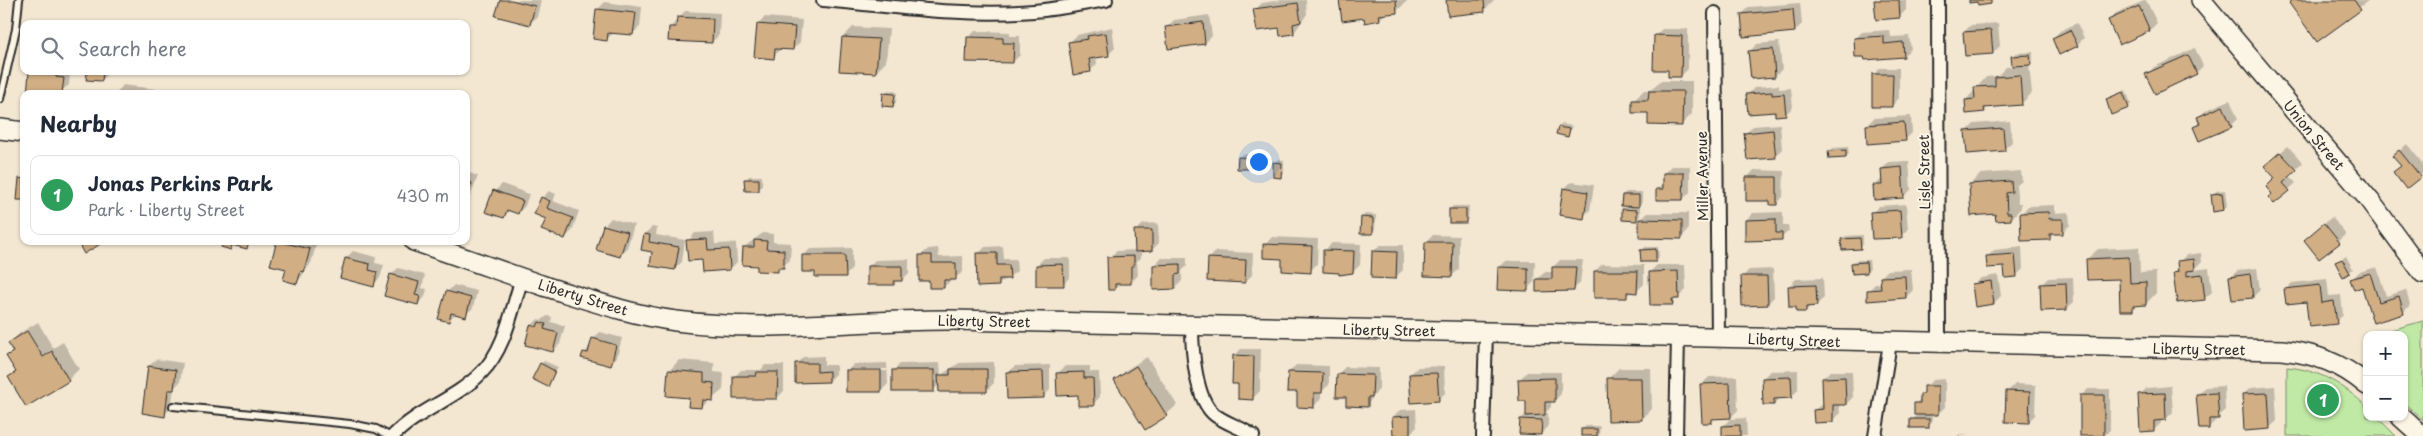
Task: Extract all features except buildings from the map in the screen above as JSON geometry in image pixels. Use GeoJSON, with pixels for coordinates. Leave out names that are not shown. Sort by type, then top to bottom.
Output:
{"type":"FeatureCollection","features":[{"type":"Feature","properties":{"kind":"main road","name":"Union Street"},"geometry":{"type":"LineString","coordinates":[[2201,0],[2370,201],[2423,273]]}},
{"type":"Feature","properties":{"kind":"main road"},"geometry":{"type":"LineString","coordinates":[[0,129],[20,132]]}},
{"type":"Feature","properties":{"kind":"main road","name":"Liberty Street"},"geometry":{"type":"LineString","coordinates":[[426,245],[522,278],[628,311],[675,320],[717,324],[776,326],[931,320],[2289,351],[2310,354],[2334,362],[2363,382]]}},
{"type":"Feature","properties":{"kind":"main road"},"geometry":{"type":"LineString","coordinates":[[2405,421],[2422,436]]}},
{"type":"Feature","properties":{"kind":"street"},"geometry":{"type":"LineString","coordinates":[[823,0],[926,9],[979,11],[1033,11],[1077,2],[1106,0]]}},
{"type":"Feature","properties":{"kind":"street","name":"Lisle Street"},"geometry":{"type":"LineString","coordinates":[[1938,0],[1940,343]]}},
{"type":"Feature","properties":{"kind":"street","name":"Miller Avenue"},"geometry":{"type":"LineString","coordinates":[[1715,13],[1718,338]]}},
{"type":"Feature","properties":{"kind":"street"},"geometry":{"type":"LineString","coordinates":[[393,436],[406,424],[474,380],[488,366],[501,341],[522,278]]}},
{"type":"Feature","properties":{"kind":"street"},"geometry":{"type":"LineString","coordinates":[[1192,326],[1195,356],[1205,402],[1215,414],[1253,436]]}},
{"type":"Feature","properties":{"kind":"street"},"geometry":{"type":"LineString","coordinates":[[1483,436],[1486,332]]}},
{"type":"Feature","properties":{"kind":"street"},"geometry":{"type":"LineString","coordinates":[[1676,436],[1678,337]]}},
{"type":"Feature","properties":{"kind":"street"},"geometry":{"type":"LineString","coordinates":[[1875,436],[1890,343]]}},
{"type":"Feature","properties":{"kind":"lane"},"geometry":{"type":"LineString","coordinates":[[0,98],[16,29],[19,0]]}},
{"type":"Feature","properties":{"kind":"lane"},"geometry":{"type":"LineString","coordinates":[[173,406],[350,424],[376,430],[389,436]]}},
{"type":"Feature","properties":{"kind":"green space"},"geometry":{"type":"Polygon","coordinates":[[[2423,321],[2423,420],[2408,407],[2408,331],[2387,331],[2423,321]]]}},
{"type":"Feature","properties":{"kind":"green space"},"geometry":{"type":"Polygon","coordinates":[[[2287,367],[2310,371],[2340,385],[2363,404],[2363,421],[2381,421],[2396,436],[2287,436],[2287,367]]]}},
{"type":"Feature","properties":{"kind":"place","name":"Jonas Perkins Park"},"geometry":{"type":"Point","coordinates":[2323,400]}}]}
